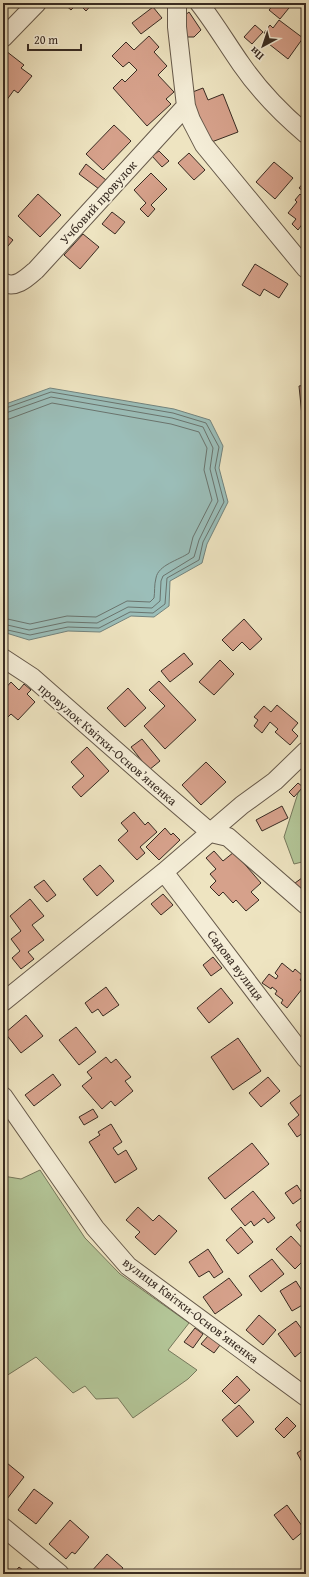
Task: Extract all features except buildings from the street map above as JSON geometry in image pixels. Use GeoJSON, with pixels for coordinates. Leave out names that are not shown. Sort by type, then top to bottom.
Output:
{"type":"FeatureCollection","features":[{"type":"Feature","properties":{"kind":"street"},"geometry":{"type":"LineString","coordinates":[[3,38],[37,3]]}},
{"type":"Feature","properties":{"kind":"street"},"geometry":{"type":"LineString","coordinates":[[177,3],[177,27],[186,106],[191,120],[204,146],[306,269]]}},
{"type":"Feature","properties":{"kind":"street"},"geometry":{"type":"LineString","coordinates":[[199,3],[263,93],[287,118],[306,134]]}},
{"type":"Feature","properties":{"kind":"street","name":"Учбовий провулок"},"geometry":{"type":"LineString","coordinates":[[3,282],[6,284],[21,283],[36,270],[186,106]]}},
{"type":"Feature","properties":{"kind":"street","name":"провулок Квітки-Основʼяненка"},"geometry":{"type":"LineString","coordinates":[[3,658],[32,677],[211,833],[228,837],[306,905]]}},
{"type":"Feature","properties":{"kind":"street"},"geometry":{"type":"LineString","coordinates":[[3,1002],[164,872],[242,805],[275,781],[306,751]]}},
{"type":"Feature","properties":{"kind":"street","name":"Садова вулиця"},"geometry":{"type":"LineString","coordinates":[[164,872],[306,1059]]}},
{"type":"Feature","properties":{"kind":"street","name":"вулиця Квітки-Основ’яненка"},"geometry":{"type":"LineString","coordinates":[[3,1096],[95,1228],[128,1266],[306,1397]]}},
{"type":"Feature","properties":{"kind":"street"},"geometry":{"type":"LineString","coordinates":[[3,1527],[60,1574]]}},
{"type":"Feature","properties":{"kind":"green space"},"geometry":{"type":"Polygon","coordinates":[[[306,779],[306,861],[294,864],[284,837],[298,793],[306,779]]]}},
{"type":"Feature","properties":{"kind":"green space"},"geometry":{"type":"Polygon","coordinates":[[[40,1170],[85,1238],[120,1274],[189,1323],[168,1350],[197,1370],[188,1379],[133,1418],[118,1398],[96,1399],[85,1386],[73,1393],[36,1357],[3,1378],[3,1176],[21,1179],[40,1170]]]}},
{"type":"Feature","properties":{"kind":"water"},"geometry":{"type":"Polygon","coordinates":[[[50,388],[174,409],[210,420],[223,446],[219,468],[228,502],[207,544],[202,563],[170,581],[169,606],[154,617],[131,616],[100,632],[68,631],[29,640],[3,632],[3,405],[50,388]]]}}]}
